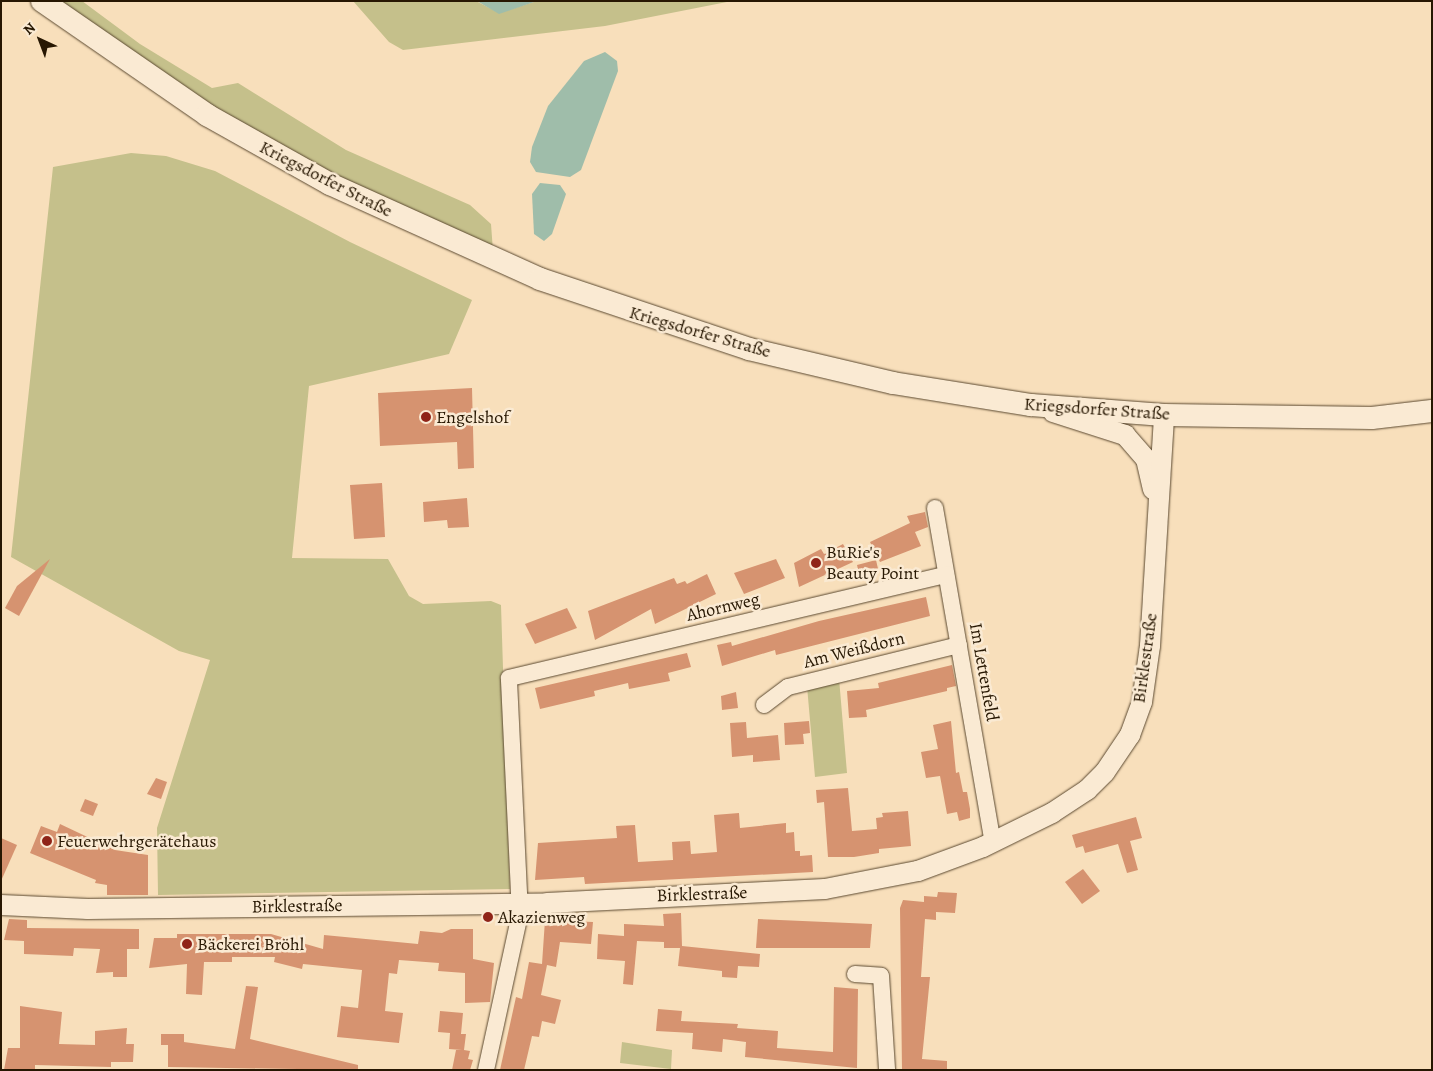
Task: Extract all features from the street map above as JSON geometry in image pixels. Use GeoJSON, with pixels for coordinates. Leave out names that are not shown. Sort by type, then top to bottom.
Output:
{"type":"FeatureCollection","features":[{"type":"Feature","properties":{"kind":"main road","name":"Kriegsdorfer Straße"},"geometry":{"type":"LineString","coordinates":[[42,1],[207,115],[330,184],[533,277],[749,348],[893,383],[1031,405],[1164,415],[1372,418],[1432,411]]}},
{"type":"Feature","properties":{"kind":"street","name":"Birklestraße"},"geometry":{"type":"LineString","coordinates":[[1031,405],[1124,435],[1146,459],[1158,513]]}},
{"type":"Feature","properties":{"kind":"street","name":"Birklestraße"},"geometry":{"type":"LineString","coordinates":[[1,905],[88,910],[520,903],[856,885],[933,866],[988,845],[1052,813],[1105,772],[1130,735],[1142,702],[1150,646],[1164,415]]}},
{"type":"Feature","properties":{"kind":"street","name":"Im Lettenfeld"},"geometry":{"type":"LineString","coordinates":[[935,508],[959,645],[988,845]]}},
{"type":"Feature","properties":{"kind":"street","name":"Ahornweg"},"geometry":{"type":"LineString","coordinates":[[520,903],[509,678],[946,575]]}},
{"type":"Feature","properties":{"kind":"street","name":"Am Weißdorn"},"geometry":{"type":"LineString","coordinates":[[764,705],[788,687],[959,645]]}},
{"type":"Feature","properties":{"kind":"street"},"geometry":{"type":"LineString","coordinates":[[486,1070],[520,903]]}},
{"type":"Feature","properties":{"kind":"street"},"geometry":{"type":"LineString","coordinates":[[855,974],[881,976],[887,1070]]}},
{"type":"Feature","properties":{"kind":"shaded area"},"geometry":{"type":"Polygon","coordinates":[[[53,1],[82,1],[140,44],[212,88],[238,83],[346,150],[470,205],[491,224],[493,251],[419,219],[257,135],[53,1]]]}},
{"type":"Feature","properties":{"kind":"shaded area"},"geometry":{"type":"Polygon","coordinates":[[[353,1],[476,1],[499,13],[537,1],[732,1],[605,26],[403,50],[389,42],[353,1]]]}},
{"type":"Feature","properties":{"kind":"shaded area"},"geometry":{"type":"Polygon","coordinates":[[[477,1],[537,1],[499,14],[477,1]]]}},
{"type":"Feature","properties":{"kind":"shaded area"},"geometry":{"type":"Polygon","coordinates":[[[605,52],[617,61],[618,71],[581,170],[570,177],[536,172],[530,162],[532,147],[548,106],[584,61],[605,52]]]}},
{"type":"Feature","properties":{"kind":"shaded area"},"geometry":{"type":"Polygon","coordinates":[[[131,153],[166,156],[215,171],[350,242],[472,300],[449,354],[309,386],[292,558],[388,559],[409,596],[423,604],[491,601],[501,605],[510,889],[158,895],[157,828],[210,660],[179,651],[11,557],[53,167],[131,153]]]}},
{"type":"Feature","properties":{"kind":"shaded area"},"geometry":{"type":"Polygon","coordinates":[[[540,183],[560,185],[566,194],[552,234],[544,241],[534,234],[532,194],[540,183]]]}},
{"type":"Feature","properties":{"kind":"shaded area"},"geometry":{"type":"Polygon","coordinates":[[[839,678],[847,773],[815,777],[807,686],[839,678]]]}},
{"type":"Feature","properties":{"kind":"shaded area"},"geometry":{"type":"Polygon","coordinates":[[[622,1042],[672,1050],[671,1069],[620,1063],[622,1042]]]}},
{"type":"Feature","properties":{"kind":"building","name":"Engelshof"},"geometry":{"type":"Polygon","coordinates":[[[472,388],[474,468],[458,469],[457,442],[380,446],[378,393],[472,388]]]}},
{"type":"Feature","properties":{"kind":"building"},"geometry":{"type":"Polygon","coordinates":[[[382,483],[385,537],[354,539],[350,485],[382,483]]]}},
{"type":"Feature","properties":{"kind":"building"},"geometry":{"type":"Polygon","coordinates":[[[467,498],[469,527],[448,528],[447,520],[424,522],[423,502],[467,498]]]}},
{"type":"Feature","properties":{"kind":"building"},"geometry":{"type":"Polygon","coordinates":[[[925,512],[928,527],[915,532],[921,546],[880,562],[870,542],[910,523],[907,516],[925,512]]]}},
{"type":"Feature","properties":{"kind":"building"},"geometry":{"type":"Polygon","coordinates":[[[843,544],[853,562],[799,587],[794,563],[821,549],[824,554],[843,544]]]}},
{"type":"Feature","properties":{"kind":"building"},"geometry":{"type":"Polygon","coordinates":[[[50,559],[19,616],[5,608],[17,586],[50,559]]]}},
{"type":"Feature","properties":{"kind":"building"},"geometry":{"type":"Polygon","coordinates":[[[776,559],[785,578],[744,594],[734,573],[776,559]]]}},
{"type":"Feature","properties":{"kind":"building"},"geometry":{"type":"Polygon","coordinates":[[[876,560],[879,573],[860,578],[857,565],[876,560]]]}},
{"type":"Feature","properties":{"kind":"building"},"geometry":{"type":"Polygon","coordinates":[[[707,574],[716,594],[655,624],[651,609],[595,640],[588,611],[674,578],[677,584],[685,581],[687,584],[707,574]]]}},
{"type":"Feature","properties":{"kind":"building"},"geometry":{"type":"Polygon","coordinates":[[[926,597],[930,616],[776,655],[775,650],[722,666],[717,645],[731,642],[732,646],[819,621],[926,597]]]}},
{"type":"Feature","properties":{"kind":"building"},"geometry":{"type":"Polygon","coordinates":[[[567,608],[577,628],[535,644],[525,624],[567,608]]]}},
{"type":"Feature","properties":{"kind":"building"},"geometry":{"type":"Polygon","coordinates":[[[687,653],[691,667],[668,673],[670,681],[629,689],[628,683],[594,691],[595,696],[540,709],[535,688],[687,653]]]}},
{"type":"Feature","properties":{"kind":"building"},"geometry":{"type":"Polygon","coordinates":[[[952,665],[956,686],[947,688],[947,691],[866,710],[867,717],[849,718],[847,691],[879,688],[878,683],[952,665]]]}},
{"type":"Feature","properties":{"kind":"building"},"geometry":{"type":"Polygon","coordinates":[[[736,692],[738,708],[722,710],[721,696],[736,692]]]}},
{"type":"Feature","properties":{"kind":"building"},"geometry":{"type":"Polygon","coordinates":[[[809,721],[810,733],[803,734],[804,744],[785,745],[784,723],[809,721]]]}},
{"type":"Feature","properties":{"kind":"building"},"geometry":{"type":"Polygon","coordinates":[[[951,721],[956,773],[959,772],[963,792],[967,792],[970,809],[970,818],[959,821],[957,812],[947,814],[940,776],[926,778],[921,752],[938,749],[933,725],[951,721]]]}},
{"type":"Feature","properties":{"kind":"building"},"geometry":{"type":"Polygon","coordinates":[[[746,722],[747,738],[778,735],[780,760],[753,762],[753,755],[732,757],[730,723],[746,722]]]}},
{"type":"Feature","properties":{"kind":"building"},"geometry":{"type":"Polygon","coordinates":[[[156,778],[167,782],[161,799],[147,794],[156,778]]]}},
{"type":"Feature","properties":{"kind":"building"},"geometry":{"type":"Polygon","coordinates":[[[848,788],[852,831],[877,829],[876,818],[883,817],[882,813],[908,811],[911,846],[879,849],[879,853],[854,857],[828,857],[824,802],[817,803],[816,790],[848,788]]]}},
{"type":"Feature","properties":{"kind":"building"},"geometry":{"type":"Polygon","coordinates":[[[85,799],[98,804],[93,816],[80,811],[85,799]]]}},
{"type":"Feature","properties":{"kind":"building"},"geometry":{"type":"Polygon","coordinates":[[[739,813],[740,828],[786,823],[786,833],[794,832],[795,851],[800,851],[800,856],[812,855],[813,872],[585,884],[584,877],[535,880],[538,843],[617,838],[616,826],[635,825],[638,862],[673,860],[672,842],[690,841],[691,854],[717,852],[714,815],[739,813]]]}},
{"type":"Feature","properties":{"kind":"building"},"geometry":{"type":"Polygon","coordinates":[[[1136,817],[1142,838],[1130,841],[1138,870],[1127,873],[1118,844],[1085,853],[1083,846],[1076,848],[1072,835],[1136,817]]]}},
{"type":"Feature","properties":{"kind":"building"},"geometry":{"type":"Polygon","coordinates":[[[60,824],[115,850],[148,855],[148,895],[107,895],[107,885],[95,883],[96,880],[30,853],[41,826],[57,832],[60,824]]]}},
{"type":"Feature","properties":{"kind":"building"},"geometry":{"type":"Polygon","coordinates":[[[1,838],[17,845],[1,881],[1,838]]]}},
{"type":"Feature","properties":{"kind":"building"},"geometry":{"type":"Polygon","coordinates":[[[1083,869],[1100,891],[1082,904],[1065,882],[1083,869]]]}},
{"type":"Feature","properties":{"kind":"building"},"geometry":{"type":"Polygon","coordinates":[[[938,892],[957,893],[955,913],[936,912],[936,920],[925,919],[921,977],[930,977],[922,1059],[947,1061],[947,1070],[902,1070],[900,908],[903,900],[924,902],[924,896],[937,897],[938,892]]]}},
{"type":"Feature","properties":{"kind":"building"},"geometry":{"type":"Polygon","coordinates":[[[681,913],[682,946],[760,954],[759,967],[738,966],[737,978],[722,977],[722,971],[678,966],[680,948],[664,948],[664,942],[637,941],[633,985],[623,984],[625,961],[597,959],[598,934],[624,936],[624,924],[664,926],[663,914],[681,913]]]}},
{"type":"Feature","properties":{"kind":"building"},"geometry":{"type":"Polygon","coordinates":[[[9,919],[27,920],[27,928],[139,929],[139,949],[127,949],[127,977],[113,977],[113,972],[96,973],[100,949],[74,948],[73,956],[24,954],[24,941],[4,940],[9,919]]]}},
{"type":"Feature","properties":{"kind":"building"},"geometry":{"type":"Polygon","coordinates":[[[758,919],[872,924],[870,948],[756,948],[758,919]]]}},
{"type":"Feature","properties":{"kind":"building"},"geometry":{"type":"Polygon","coordinates":[[[545,920],[593,922],[591,944],[560,942],[556,967],[547,965],[541,995],[561,1000],[555,1024],[542,1021],[539,1037],[532,1036],[524,1070],[500,1070],[516,997],[522,999],[529,962],[542,964],[545,920]]]}},
{"type":"Feature","properties":{"kind":"building"},"geometry":{"type":"Polygon","coordinates":[[[451,929],[473,929],[473,959],[494,963],[490,1002],[465,1003],[465,973],[438,971],[439,963],[399,960],[397,974],[389,973],[385,1011],[403,1013],[399,1043],[337,1037],[341,1006],[358,1008],[362,970],[303,964],[302,969],[274,962],[275,957],[232,957],[232,962],[204,962],[202,995],[186,994],[187,964],[149,968],[154,938],[177,938],[177,934],[271,934],[323,949],[324,935],[418,944],[420,931],[442,933],[451,929]]]}},
{"type":"Feature","properties":{"kind":"building"},"geometry":{"type":"Polygon","coordinates":[[[246,986],[258,987],[250,1039],[358,1065],[358,1070],[168,1067],[168,1045],[161,1045],[161,1034],[184,1034],[184,1042],[235,1049],[246,986]]]}},
{"type":"Feature","properties":{"kind":"building"},"geometry":{"type":"Polygon","coordinates":[[[834,987],[858,989],[857,1068],[745,1057],[746,1042],[723,1039],[722,1052],[692,1049],[693,1033],[656,1031],[658,1009],[682,1011],[681,1021],[738,1024],[737,1028],[778,1031],[777,1048],[833,1052],[834,987]]]}},
{"type":"Feature","properties":{"kind":"building"},"geometry":{"type":"Polygon","coordinates":[[[20,1006],[62,1012],[59,1044],[95,1045],[95,1031],[127,1028],[126,1044],[134,1044],[133,1062],[111,1062],[111,1067],[35,1065],[35,1070],[4,1070],[8,1048],[20,1048],[20,1006]]]}},
{"type":"Feature","properties":{"kind":"building"},"geometry":{"type":"Polygon","coordinates":[[[440,1011],[463,1013],[461,1034],[466,1034],[464,1050],[470,1051],[468,1059],[473,1060],[470,1070],[452,1070],[456,1050],[462,1050],[449,1049],[450,1033],[438,1032],[440,1011]]]}},
{"type":"Feature","properties":{"kind":"place","name":"Engelshof"},"geometry":{"type":"Point","coordinates":[426,417]}},
{"type":"Feature","properties":{"kind":"place","name":"BuRie's Beauty Point"},"geometry":{"type":"Point","coordinates":[816,563]}},
{"type":"Feature","properties":{"kind":"place","name":"Feuerwehrgerätehaus"},"geometry":{"type":"Point","coordinates":[47,841]}},
{"type":"Feature","properties":{"kind":"place","name":"Akazienweg"},"geometry":{"type":"Point","coordinates":[488,917]}},
{"type":"Feature","properties":{"kind":"place","name":"Bäckerei Bröhl"},"geometry":{"type":"Point","coordinates":[187,944]}}]}
